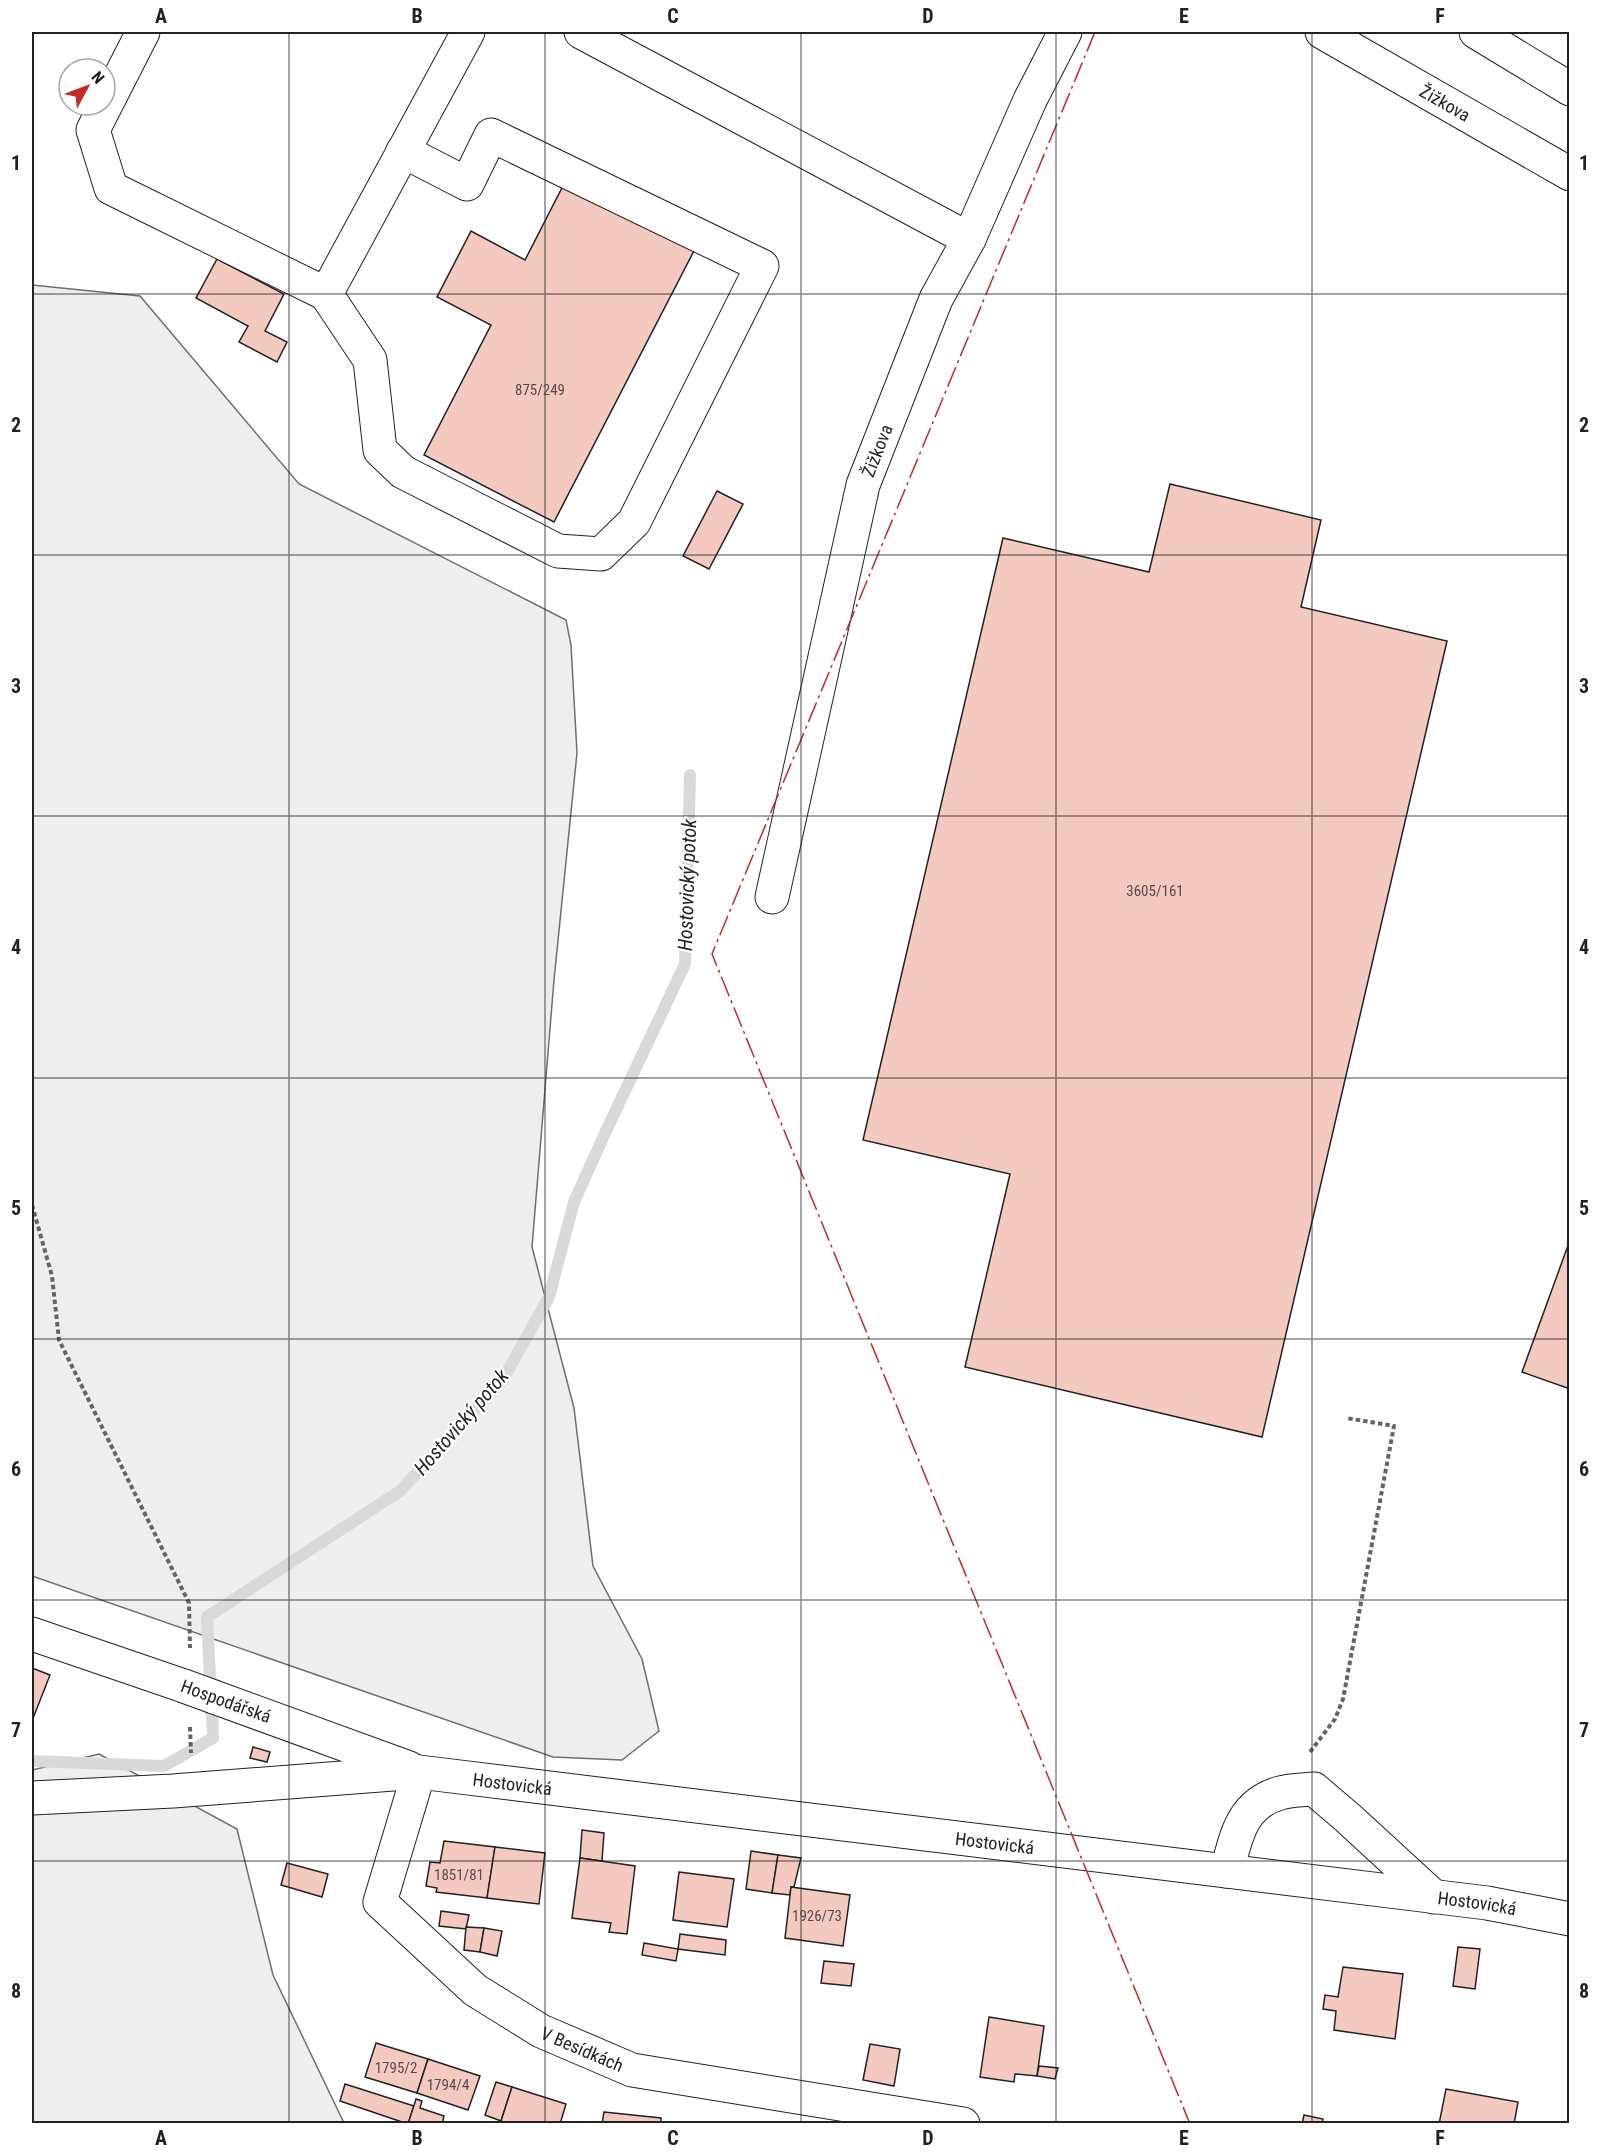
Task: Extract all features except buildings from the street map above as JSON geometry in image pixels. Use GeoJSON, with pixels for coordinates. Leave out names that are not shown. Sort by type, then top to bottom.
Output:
{"type":"FeatureCollection","features":[{"type":"Feature","properties":{"kind":"street"},"geometry":{"type":"LineString","coordinates":[[143,32],[93,130],[111,188],[326,294],[370,360],[380,450],[403,472],[558,551],[601,554],[634,522],[762,266],[491,135],[467,184],[403,152]]}},
{"type":"Feature","properties":{"kind":"street"},"geometry":{"type":"LineString","coordinates":[[326,294],[468,32]]}},
{"type":"Feature","properties":{"kind":"street"},"geometry":{"type":"LineString","coordinates":[[581,32],[969,239]]}},
{"type":"Feature","properties":{"kind":"street","name":"Žižkova"},"geometry":{"type":"LineString","coordinates":[[772,897],[863,485],[936,299],[969,239],[1030,100],[1065,32]]}},
{"type":"Feature","properties":{"kind":"street","name":"Žižkova"},"geometry":{"type":"LineString","coordinates":[[1322,32],[1569,174]]}},
{"type":"Feature","properties":{"kind":"street"},"geometry":{"type":"LineString","coordinates":[[1476,32],[1569,89]]}},
{"type":"Feature","properties":{"kind":"street","name":"Hospodářská"},"geometry":{"type":"LineString","coordinates":[[32,1634],[195,1690],[419,1772]]}},
{"type":"Feature","properties":{"kind":"street"},"geometry":{"type":"LineString","coordinates":[[32,1798],[419,1772]]}},
{"type":"Feature","properties":{"kind":"street","name":"Hostovická"},"geometry":{"type":"LineString","coordinates":[[419,1772],[1487,1903],[1569,1919]]}},
{"type":"Feature","properties":{"kind":"street","name":"V Besídkách"},"geometry":{"type":"LineString","coordinates":[[419,1772],[380,1902],[475,1990],[541,2031],[632,2070],[963,2124]]}},
{"type":"Feature","properties":{"kind":"street"},"geometry":{"type":"LineString","coordinates":[[1227,1871],[1238,1830],[1256,1804],[1280,1793],[1314,1789],[1434,1897]]}},
{"type":"Feature","properties":{"kind":"path"},"geometry":{"type":"LineString","coordinates":[[32,1205],[52,1276],[59,1340],[189,1603],[195,1690],[191,1789]]}},
{"type":"Feature","properties":{"kind":"path"},"geometry":{"type":"LineString","coordinates":[[1307,1756],[1335,1719],[1344,1699],[1394,1426],[1346,1418]]}},
{"type":"Feature","properties":{"kind":"shaded area"},"geometry":{"type":"Polygon","coordinates":[[[32,285],[140,296],[299,484],[566,620],[571,645],[577,753],[554,980],[532,1247],[574,1408],[593,1566],[642,1659],[659,1731],[622,1760],[553,1757],[32,1576],[32,285]]]}},
{"type":"Feature","properties":{"kind":"shaded area"},"geometry":{"type":"Polygon","coordinates":[[[99,1754],[237,1829],[273,1975],[344,2123],[32,2123],[32,1770],[99,1754]]]}},
{"type":"Feature","properties":{"kind":"waterway","name":"Hostovický potok"},"geometry":{"type":"LineString","coordinates":[[32,1761],[164,1766],[213,1738],[207,1617],[400,1491],[502,1381],[549,1297],[574,1202],[685,964],[690,775]]}},
{"type":"Feature","properties":{"kind":"power"},"geometry":{"type":"LineString","coordinates":[[1095,32],[712,954],[1190,2124]]}}]}
